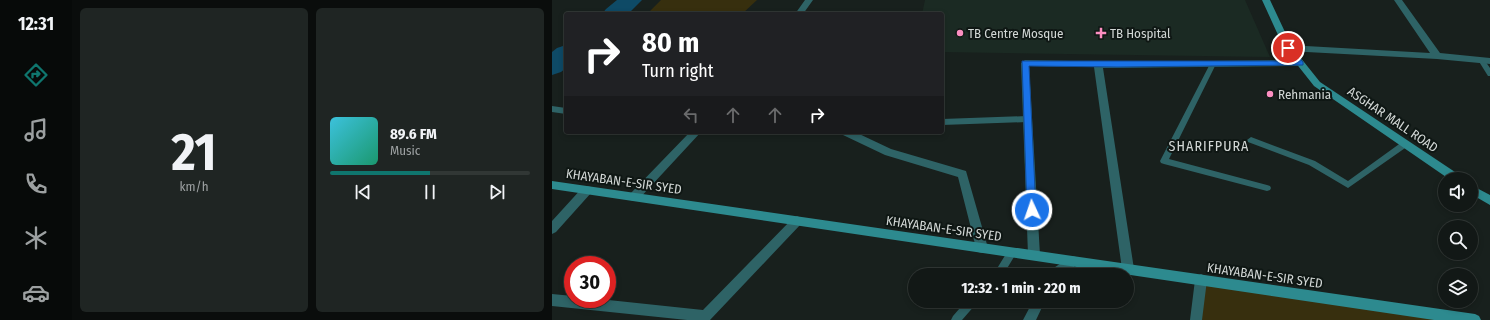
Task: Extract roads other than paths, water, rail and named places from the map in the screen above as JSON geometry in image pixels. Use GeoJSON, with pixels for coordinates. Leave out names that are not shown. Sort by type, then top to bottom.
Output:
{"type":"FeatureCollection","features":[{"type":"Feature","properties":{"kind":"main road","name":"ASGHAR MALL ROAD"},"geometry":{"type":"LineString","coordinates":[[1266,0],[1288,48],[1317,84],[1447,172]]}},
{"type":"Feature","properties":{"kind":"main road","name":"KHAYABAN-E-SIR SYED"},"geometry":{"type":"LineString","coordinates":[[552,185],[1121,268]]}},
{"type":"Feature","properties":{"kind":"main road"},"geometry":{"type":"LineString","coordinates":[[1478,193],[1490,201]]}},
{"type":"Feature","properties":{"kind":"main road","name":"KHAYABAN-E-SIR SYED"},"geometry":{"type":"LineString","coordinates":[[1134,270],[1475,320]]}},
{"type":"Feature","properties":{"kind":"street"},"geometry":{"type":"LineString","coordinates":[[800,12],[809,0]]}},
{"type":"Feature","properties":{"kind":"street"},"geometry":{"type":"LineString","coordinates":[[1398,0],[1437,56]]}},
{"type":"Feature","properties":{"kind":"street"},"geometry":{"type":"LineString","coordinates":[[1288,48],[1486,60]]}},
{"type":"Feature","properties":{"kind":"street"},"geometry":{"type":"LineString","coordinates":[[1034,256],[1025,63],[1300,63]]}},
{"type":"Feature","properties":{"kind":"street"},"geometry":{"type":"LineString","coordinates":[[1098,64],[1128,268]]}},
{"type":"Feature","properties":{"kind":"street"},"geometry":{"type":"LineString","coordinates":[[634,197],[694,134]]}},
{"type":"Feature","properties":{"kind":"street"},"geometry":{"type":"LineString","coordinates":[[850,134],[888,152],[962,174],[982,248]]}},
{"type":"Feature","properties":{"kind":"street"},"geometry":{"type":"LineString","coordinates":[[552,229],[587,190]]}},
{"type":"Feature","properties":{"kind":"street"},"geometry":{"type":"LineString","coordinates":[[552,300],[704,318],[797,221]]}},
{"type":"Feature","properties":{"kind":"street"},"geometry":{"type":"LineString","coordinates":[[1062,268],[1072,261]]}},
{"type":"Feature","properties":{"kind":"street"},"geometry":{"type":"LineString","coordinates":[[1196,320],[1201,280]]}},
{"type":"Feature","properties":{"kind":"street"},"geometry":{"type":"LineString","coordinates":[[1029,320],[1035,308]]}},
{"type":"Feature","properties":{"kind":"lane"},"geometry":{"type":"LineString","coordinates":[[1486,60],[1490,74]]}},
{"type":"Feature","properties":{"kind":"lane"},"geometry":{"type":"LineString","coordinates":[[1213,64],[1164,160],[1267,188]]}},
{"type":"Feature","properties":{"kind":"lane"},"geometry":{"type":"LineString","coordinates":[[552,110],[564,111]]}},
{"type":"Feature","properties":{"kind":"lane"},"geometry":{"type":"LineString","coordinates":[[944,122],[1027,119]]}},
{"type":"Feature","properties":{"kind":"lane"},"geometry":{"type":"LineString","coordinates":[[1251,140],[1312,162],[1348,185],[1405,144]]}},
{"type":"Feature","properties":{"kind":"lane"},"geometry":{"type":"LineString","coordinates":[[1002,268],[1012,252]]}},
{"type":"Feature","properties":{"kind":"lane"},"geometry":{"type":"LineString","coordinates":[[956,318],[966,308]]}},
{"type":"Feature","properties":{"kind":"waterway"},"geometry":{"type":"LineString","coordinates":[[616,12],[631,0]]}},
{"type":"Feature","properties":{"kind":"waterway"},"geometry":{"type":"LineString","coordinates":[[552,66],[564,56]]}},
{"type":"Feature","properties":{"kind":"place","name":"TB Centre Mosque"},"geometry":{"type":"Point","coordinates":[960,33]}},
{"type":"Feature","properties":{"kind":"place","name":"TB Hospital"},"geometry":{"type":"Point","coordinates":[1101,33]}},
{"type":"Feature","properties":{"kind":"place","name":"Rehmania"},"geometry":{"type":"Point","coordinates":[1270,94]}},
{"type":"Feature","properties":{"kind":"district","name":"SHARIFPURA"},"geometry":{"type":"Point","coordinates":[1209,146]}}]}
